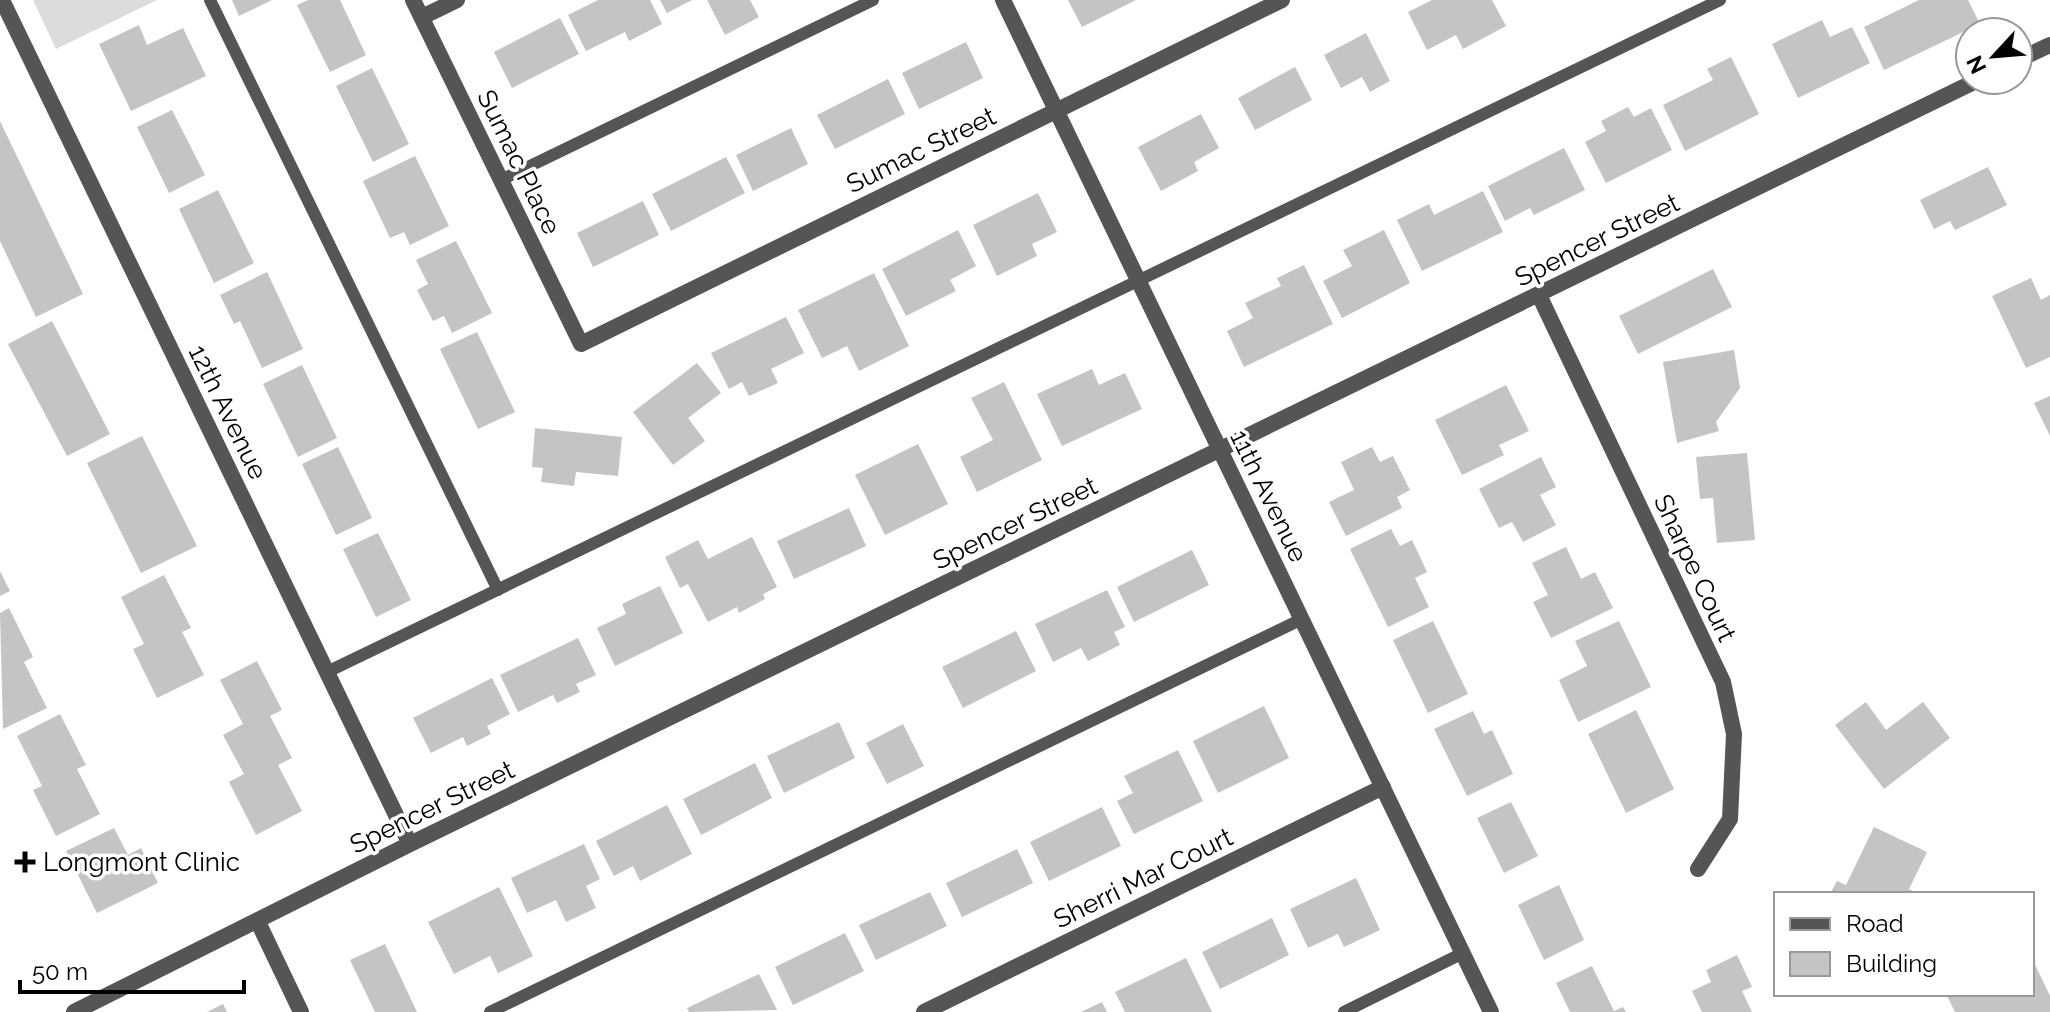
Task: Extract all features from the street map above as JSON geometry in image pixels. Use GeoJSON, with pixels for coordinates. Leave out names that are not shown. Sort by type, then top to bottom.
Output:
{"type":"FeatureCollection","features":[{"type":"Feature","properties":{"kind":"street","name":"12th Avenue"},"geometry":{"type":"LineString","coordinates":[[2,0],[7,27],[410,844]]}},
{"type":"Feature","properties":{"kind":"street","name":"Sumac Place"},"geometry":{"type":"LineString","coordinates":[[413,0],[581,344]]}},
{"type":"Feature","properties":{"kind":"street"},"geometry":{"type":"LineString","coordinates":[[422,17],[457,0]]}},
{"type":"Feature","properties":{"kind":"street","name":"11th Avenue"},"geometry":{"type":"LineString","coordinates":[[1003,0],[1491,1012]]}},
{"type":"Feature","properties":{"kind":"street","name":"Sumac Street"},"geometry":{"type":"LineString","coordinates":[[581,344],[1282,0]]}},
{"type":"Feature","properties":{"kind":"street","name":"Spencer Street"},"geometry":{"type":"LineString","coordinates":[[74,1012],[93,1008],[410,844],[1954,92]]}},
{"type":"Feature","properties":{"kind":"street","name":"Sharpe Court"},"geometry":{"type":"LineString","coordinates":[[1539,295],[1723,682],[1734,734],[1730,819],[1698,869]]}},
{"type":"Feature","properties":{"kind":"street","name":"Sherri Mar Court"},"geometry":{"type":"LineString","coordinates":[[924,1012],[1383,787]]}},
{"type":"Feature","properties":{"kind":"street"},"geometry":{"type":"LineString","coordinates":[[258,922],[301,1012]]}},
{"type":"Feature","properties":{"kind":"lane"},"geometry":{"type":"LineString","coordinates":[[210,0],[498,590]]}},
{"type":"Feature","properties":{"kind":"lane"},"geometry":{"type":"LineString","coordinates":[[501,180],[873,0]]}},
{"type":"Feature","properties":{"kind":"lane"},"geometry":{"type":"LineString","coordinates":[[327,672],[1720,0]]}},
{"type":"Feature","properties":{"kind":"lane"},"geometry":{"type":"LineString","coordinates":[[490,1012],[1302,619]]}},
{"type":"Feature","properties":{"kind":"lane"},"geometry":{"type":"LineString","coordinates":[[1344,1012],[1463,953]]}},
{"type":"Feature","properties":{"kind":"shaded area"},"geometry":{"type":"Polygon","coordinates":[[[33,0],[157,0],[56,49],[33,0]]]}},
{"type":"Feature","properties":{"kind":"building"},"geometry":{"type":"Polygon","coordinates":[[[232,0],[272,0],[239,16],[232,0]]]}},
{"type":"Feature","properties":{"kind":"building"},"geometry":{"type":"Polygon","coordinates":[[[308,0],[340,0],[366,55],[330,72],[297,5],[308,0]]]}},
{"type":"Feature","properties":{"kind":"building"},"geometry":{"type":"Polygon","coordinates":[[[598,0],[650,0],[662,24],[629,41],[625,32],[586,51],[568,15],[598,0]]]}},
{"type":"Feature","properties":{"kind":"building"},"geometry":{"type":"Polygon","coordinates":[[[660,0],[692,0],[667,13],[660,0]]]}},
{"type":"Feature","properties":{"kind":"building"},"geometry":{"type":"Polygon","coordinates":[[[707,0],[750,0],[759,17],[725,35],[707,0]]]}},
{"type":"Feature","properties":{"kind":"building"},"geometry":{"type":"Polygon","coordinates":[[[1068,0],[1136,0],[1082,27],[1068,0]]]}},
{"type":"Feature","properties":{"kind":"building"},"geometry":{"type":"Polygon","coordinates":[[[1432,0],[1492,0],[1506,26],[1463,49],[1456,35],[1427,50],[1408,12],[1432,0]]]}},
{"type":"Feature","properties":{"kind":"building"},"geometry":{"type":"Polygon","coordinates":[[[1919,0],[1968,0],[1976,16],[1954,16],[1954,36],[1884,70],[1864,27],[1919,0]]]}},
{"type":"Feature","properties":{"kind":"building"},"geometry":{"type":"Polygon","coordinates":[[[560,18],[579,54],[512,88],[494,52],[560,18]]]}},
{"type":"Feature","properties":{"kind":"building"},"geometry":{"type":"Polygon","coordinates":[[[1822,20],[1830,37],[1852,27],[1870,63],[1798,98],[1772,44],[1822,20]]]}},
{"type":"Feature","properties":{"kind":"building"},"geometry":{"type":"Polygon","coordinates":[[[139,25],[147,45],[183,28],[206,76],[131,111],[99,44],[139,25]]]}},
{"type":"Feature","properties":{"kind":"building"},"geometry":{"type":"Polygon","coordinates":[[[1366,33],[1390,81],[1370,92],[1362,77],[1341,88],[1324,55],[1366,33]]]}},
{"type":"Feature","properties":{"kind":"building"},"geometry":{"type":"Polygon","coordinates":[[[966,42],[983,78],[919,109],[902,73],[966,42]]]}},
{"type":"Feature","properties":{"kind":"building"},"geometry":{"type":"Polygon","coordinates":[[[1731,57],[1759,114],[1685,151],[1663,105],[1713,80],[1707,69],[1731,57]]]}},
{"type":"Feature","properties":{"kind":"building"},"geometry":{"type":"Polygon","coordinates":[[[1295,67],[1312,100],[1255,130],[1238,98],[1295,67]]]}},
{"type":"Feature","properties":{"kind":"building"},"geometry":{"type":"Polygon","coordinates":[[[372,68],[409,144],[373,162],[336,86],[372,68]]]}},
{"type":"Feature","properties":{"kind":"building"},"geometry":{"type":"Polygon","coordinates":[[[888,79],[905,114],[835,149],[817,115],[888,79]]]}},
{"type":"Feature","properties":{"kind":"building"},"geometry":{"type":"Polygon","coordinates":[[[1628,107],[1634,117],[1651,108],[1672,150],[1606,183],[1585,142],[1606,131],[1601,121],[1628,107]]]}},
{"type":"Feature","properties":{"kind":"building"},"geometry":{"type":"Polygon","coordinates":[[[172,110],[205,175],[169,193],[137,127],[172,110]]]}},
{"type":"Feature","properties":{"kind":"building"},"geometry":{"type":"Polygon","coordinates":[[[1201,114],[1219,148],[1194,162],[1198,171],[1161,191],[1138,147],[1201,114]]]}},
{"type":"Feature","properties":{"kind":"building"},"geometry":{"type":"Polygon","coordinates":[[[0,121],[83,294],[36,317],[0,241],[0,121]]]}},
{"type":"Feature","properties":{"kind":"building"},"geometry":{"type":"Polygon","coordinates":[[[791,128],[808,164],[753,191],[736,155],[791,128]]]}},
{"type":"Feature","properties":{"kind":"building"},"geometry":{"type":"Polygon","coordinates":[[[1564,148],[1585,190],[1534,215],[1530,208],[1505,221],[1488,186],[1564,148]]]}},
{"type":"Feature","properties":{"kind":"building"},"geometry":{"type":"Polygon","coordinates":[[[415,156],[449,226],[410,245],[404,232],[390,238],[363,181],[415,156]]]}},
{"type":"Feature","properties":{"kind":"building"},"geometry":{"type":"Polygon","coordinates":[[[726,157],[745,193],[671,231],[652,194],[726,157]]]}},
{"type":"Feature","properties":{"kind":"building"},"geometry":{"type":"Polygon","coordinates":[[[1988,167],[2007,205],[1955,230],[1950,221],[1934,229],[1920,200],[1988,167]]]}},
{"type":"Feature","properties":{"kind":"building"},"geometry":{"type":"Polygon","coordinates":[[[218,190],[254,263],[214,283],[179,209],[218,190]]]}},
{"type":"Feature","properties":{"kind":"building"},"geometry":{"type":"Polygon","coordinates":[[[1483,191],[1503,232],[1422,271],[1397,220],[1429,204],[1434,215],[1483,191]]]}},
{"type":"Feature","properties":{"kind":"building"},"geometry":{"type":"Polygon","coordinates":[[[1038,193],[1057,232],[1032,244],[1037,256],[997,276],[973,225],[1038,193]]]}},
{"type":"Feature","properties":{"kind":"building"},"geometry":{"type":"Polygon","coordinates":[[[643,201],[659,235],[593,267],[577,233],[643,201]]]}},
{"type":"Feature","properties":{"kind":"building"},"geometry":{"type":"Polygon","coordinates":[[[958,230],[976,266],[950,280],[956,291],[906,316],[882,269],[958,230]]]}},
{"type":"Feature","properties":{"kind":"building"},"geometry":{"type":"Polygon","coordinates":[[[1384,230],[1410,283],[1342,318],[1323,281],[1352,266],[1343,250],[1384,230]]]}},
{"type":"Feature","properties":{"kind":"building"},"geometry":{"type":"Polygon","coordinates":[[[456,241],[492,313],[452,333],[444,316],[433,321],[417,290],[428,284],[416,260],[456,241]]]}},
{"type":"Feature","properties":{"kind":"building"},"geometry":{"type":"Polygon","coordinates":[[[1304,265],[1333,324],[1244,367],[1227,331],[1253,318],[1245,303],[1281,286],[1277,278],[1304,265]]]}},
{"type":"Feature","properties":{"kind":"building"},"geometry":{"type":"Polygon","coordinates":[[[1713,269],[1732,307],[1638,354],[1619,316],[1713,269]]]}},
{"type":"Feature","properties":{"kind":"building"},"geometry":{"type":"Polygon","coordinates":[[[267,272],[303,349],[262,368],[240,321],[234,324],[220,295],[267,272]]]}},
{"type":"Feature","properties":{"kind":"building"},"geometry":{"type":"Polygon","coordinates":[[[874,273],[909,346],[859,371],[847,346],[822,358],[798,310],[874,273]]]}},
{"type":"Feature","properties":{"kind":"building"},"geometry":{"type":"Polygon","coordinates":[[[2031,278],[2041,300],[2050,295],[2050,357],[2026,368],[1992,296],[2031,278]]]}},
{"type":"Feature","properties":{"kind":"building"},"geometry":{"type":"Polygon","coordinates":[[[786,317],[804,353],[771,369],[778,383],[749,396],[742,382],[729,389],[711,353],[786,317]]]}},
{"type":"Feature","properties":{"kind":"building"},"geometry":{"type":"Polygon","coordinates":[[[52,321],[110,434],[67,456],[8,344],[52,321]]]}},
{"type":"Feature","properties":{"kind":"building"},"geometry":{"type":"Polygon","coordinates":[[[477,332],[515,412],[478,429],[440,349],[477,332]]]}},
{"type":"Feature","properties":{"kind":"building"},"geometry":{"type":"Polygon","coordinates":[[[1734,350],[1740,388],[1716,422],[1719,431],[1677,443],[1663,362],[1734,350]]]}},
{"type":"Feature","properties":{"kind":"building"},"geometry":{"type":"Polygon","coordinates":[[[697,363],[721,393],[688,418],[705,441],[673,465],[633,412],[697,363]]]}},
{"type":"Feature","properties":{"kind":"building"},"geometry":{"type":"Polygon","coordinates":[[[302,365],[337,438],[298,457],[263,384],[302,365]]]}},
{"type":"Feature","properties":{"kind":"building"},"geometry":{"type":"Polygon","coordinates":[[[1092,369],[1099,385],[1125,373],[1142,409],[1062,446],[1037,394],[1092,369]]]}},
{"type":"Feature","properties":{"kind":"building"},"geometry":{"type":"Polygon","coordinates":[[[1004,382],[1042,460],[977,492],[960,457],[993,440],[971,398],[1004,382]]]}},
{"type":"Feature","properties":{"kind":"building"},"geometry":{"type":"Polygon","coordinates":[[[1506,385],[1529,431],[1499,445],[1504,455],[1462,475],[1435,420],[1506,385]]]}},
{"type":"Feature","properties":{"kind":"building"},"geometry":{"type":"Polygon","coordinates":[[[2050,396],[2050,436],[2034,403],[2050,396]]]}},
{"type":"Feature","properties":{"kind":"building"},"geometry":{"type":"Polygon","coordinates":[[[535,428],[622,437],[618,476],[576,472],[574,486],[541,482],[543,468],[532,467],[535,428]]]}},
{"type":"Feature","properties":{"kind":"building"},"geometry":{"type":"Polygon","coordinates":[[[142,436],[197,546],[141,573],[87,463],[142,436]]]}},
{"type":"Feature","properties":{"kind":"building"},"geometry":{"type":"Polygon","coordinates":[[[918,444],[948,504],[885,535],[855,475],[918,444]]]}},
{"type":"Feature","properties":{"kind":"building"},"geometry":{"type":"Polygon","coordinates":[[[338,447],[372,518],[336,535],[302,464],[338,447]]]}},
{"type":"Feature","properties":{"kind":"building"},"geometry":{"type":"Polygon","coordinates":[[[1372,447],[1380,462],[1393,456],[1410,490],[1397,497],[1402,508],[1346,536],[1329,502],[1354,490],[1341,462],[1372,447]]]}},
{"type":"Feature","properties":{"kind":"building"},"geometry":{"type":"Polygon","coordinates":[[[1747,453],[1755,540],[1717,543],[1713,498],[1700,499],[1696,457],[1747,453]]]}},
{"type":"Feature","properties":{"kind":"building"},"geometry":{"type":"Polygon","coordinates":[[[1541,457],[1556,487],[1540,495],[1556,525],[1523,542],[1512,522],[1499,528],[1479,489],[1541,457]]]}},
{"type":"Feature","properties":{"kind":"building"},"geometry":{"type":"Polygon","coordinates":[[[849,508],[866,546],[794,579],[777,541],[849,508]]]}},
{"type":"Feature","properties":{"kind":"building"},"geometry":{"type":"Polygon","coordinates":[[[1391,529],[1400,546],[1412,540],[1427,572],[1415,578],[1429,607],[1388,627],[1350,549],[1391,529]]]}},
{"type":"Feature","properties":{"kind":"building"},"geometry":{"type":"Polygon","coordinates":[[[378,533],[411,600],[376,617],[343,549],[378,533]]]}},
{"type":"Feature","properties":{"kind":"building"},"geometry":{"type":"Polygon","coordinates":[[[752,537],[777,587],[763,594],[765,599],[739,613],[737,607],[708,622],[688,584],[680,588],[665,557],[698,540],[708,559],[752,537]]]}},
{"type":"Feature","properties":{"kind":"building"},"geometry":{"type":"Polygon","coordinates":[[[1566,547],[1581,579],[1595,572],[1613,608],[1551,638],[1533,602],[1548,595],[1532,563],[1566,547]]]}},
{"type":"Feature","properties":{"kind":"building"},"geometry":{"type":"Polygon","coordinates":[[[1192,550],[1209,585],[1134,622],[1117,587],[1192,550]]]}},
{"type":"Feature","properties":{"kind":"building"},"geometry":{"type":"Polygon","coordinates":[[[0,571],[10,591],[0,596],[0,571]]]}},
{"type":"Feature","properties":{"kind":"building"},"geometry":{"type":"Polygon","coordinates":[[[164,575],[191,628],[182,632],[204,675],[157,698],[133,649],[144,644],[121,597],[164,575]]]}},
{"type":"Feature","properties":{"kind":"building"},"geometry":{"type":"Polygon","coordinates":[[[660,586],[683,633],[615,666],[597,628],[626,614],[622,604],[660,586]]]}},
{"type":"Feature","properties":{"kind":"building"},"geometry":{"type":"Polygon","coordinates":[[[1107,590],[1125,627],[1114,632],[1120,645],[1088,661],[1081,648],[1053,662],[1035,624],[1107,590]]]}},
{"type":"Feature","properties":{"kind":"building"},"geometry":{"type":"Polygon","coordinates":[[[9,608],[33,657],[24,662],[47,708],[3,729],[0,613],[9,608]]]}},
{"type":"Feature","properties":{"kind":"building"},"geometry":{"type":"Polygon","coordinates":[[[1433,621],[1468,694],[1428,713],[1393,640],[1433,621]]]}},
{"type":"Feature","properties":{"kind":"building"},"geometry":{"type":"Polygon","coordinates":[[[1619,621],[1651,687],[1578,722],[1559,680],[1587,666],[1575,641],[1619,621]]]}},
{"type":"Feature","properties":{"kind":"building"},"geometry":{"type":"Polygon","coordinates":[[[1016,631],[1036,671],[963,708],[942,667],[1016,631]]]}},
{"type":"Feature","properties":{"kind":"building"},"geometry":{"type":"Polygon","coordinates":[[[578,638],[596,675],[576,684],[580,692],[557,703],[553,695],[518,712],[500,675],[578,638]]]}},
{"type":"Feature","properties":{"kind":"building"},"geometry":{"type":"Polygon","coordinates":[[[257,661],[282,710],[270,716],[292,758],[278,765],[302,811],[256,835],[229,782],[244,774],[223,735],[243,724],[220,680],[257,661]]]}},
{"type":"Feature","properties":{"kind":"building"},"geometry":{"type":"Polygon","coordinates":[[[492,678],[510,714],[487,726],[491,734],[467,746],[463,737],[431,753],[413,718],[492,678]]]}},
{"type":"Feature","properties":{"kind":"building"},"geometry":{"type":"Polygon","coordinates":[[[1866,702],[1886,730],[1923,702],[1950,738],[1884,789],[1835,725],[1866,702]]]}},
{"type":"Feature","properties":{"kind":"building"},"geometry":{"type":"Polygon","coordinates":[[[1264,706],[1289,758],[1218,793],[1193,741],[1264,706]]]}},
{"type":"Feature","properties":{"kind":"building"},"geometry":{"type":"Polygon","coordinates":[[[1636,710],[1674,789],[1626,813],[1588,734],[1636,710]]]}},
{"type":"Feature","properties":{"kind":"building"},"geometry":{"type":"Polygon","coordinates":[[[1473,711],[1484,734],[1492,730],[1513,774],[1467,796],[1434,729],[1473,711]]]}},
{"type":"Feature","properties":{"kind":"building"},"geometry":{"type":"Polygon","coordinates":[[[60,714],[86,765],[77,769],[100,814],[56,836],[33,790],[42,786],[17,736],[60,714]]]}},
{"type":"Feature","properties":{"kind":"building"},"geometry":{"type":"Polygon","coordinates":[[[839,722],[855,758],[784,793],[767,756],[839,722]]]}},
{"type":"Feature","properties":{"kind":"building"},"geometry":{"type":"Polygon","coordinates":[[[903,724],[924,766],[887,784],[866,743],[903,724]]]}},
{"type":"Feature","properties":{"kind":"building"},"geometry":{"type":"Polygon","coordinates":[[[1178,750],[1203,801],[1134,834],[1117,801],[1133,793],[1124,776],[1178,750]]]}},
{"type":"Feature","properties":{"kind":"building"},"geometry":{"type":"Polygon","coordinates":[[[755,763],[772,798],[701,835],[683,799],[755,763]]]}},
{"type":"Feature","properties":{"kind":"building"},"geometry":{"type":"Polygon","coordinates":[[[1511,802],[1538,856],[1504,873],[1477,818],[1511,802]]]}},
{"type":"Feature","properties":{"kind":"building"},"geometry":{"type":"Polygon","coordinates":[[[667,805],[692,854],[640,881],[633,866],[614,876],[596,841],[667,805]]]}},
{"type":"Feature","properties":{"kind":"building"},"geometry":{"type":"Polygon","coordinates":[[[1102,807],[1121,846],[1049,881],[1030,842],[1102,807]]]}},
{"type":"Feature","properties":{"kind":"building"},"geometry":{"type":"Polygon","coordinates":[[[1874,827],[1927,852],[1909,889],[1914,892],[1831,892],[1837,881],[1846,885],[1874,827]]]}},
{"type":"Feature","properties":{"kind":"building"},"geometry":{"type":"Polygon","coordinates":[[[114,828],[128,855],[141,848],[158,883],[97,913],[66,851],[114,828]]]}},
{"type":"Feature","properties":{"kind":"building"},"geometry":{"type":"Polygon","coordinates":[[[584,844],[600,879],[586,886],[596,908],[566,922],[556,900],[527,913],[511,878],[584,844]]]}},
{"type":"Feature","properties":{"kind":"building"},"geometry":{"type":"Polygon","coordinates":[[[1017,849],[1033,883],[962,917],[946,883],[1017,849]]]}},
{"type":"Feature","properties":{"kind":"building"},"geometry":{"type":"Polygon","coordinates":[[[1356,878],[1380,930],[1344,947],[1338,934],[1308,948],[1290,909],[1356,878]]]}},
{"type":"Feature","properties":{"kind":"building"},"geometry":{"type":"Polygon","coordinates":[[[1559,885],[1584,940],[1544,960],[1518,905],[1559,885]]]}},
{"type":"Feature","properties":{"kind":"building"},"geometry":{"type":"Polygon","coordinates":[[[499,887],[533,956],[498,973],[490,956],[454,974],[428,922],[499,887]]]}},
{"type":"Feature","properties":{"kind":"building"},"geometry":{"type":"Polygon","coordinates":[[[930,892],[947,926],[876,960],[859,925],[930,892]]]}},
{"type":"Feature","properties":{"kind":"building"},"geometry":{"type":"Polygon","coordinates":[[[1272,918],[1289,955],[1220,989],[1202,952],[1272,918]]]}},
{"type":"Feature","properties":{"kind":"building"},"geometry":{"type":"Polygon","coordinates":[[[845,933],[864,971],[793,1005],[775,967],[845,933]]]}},
{"type":"Feature","properties":{"kind":"building"},"geometry":{"type":"Polygon","coordinates":[[[385,944],[417,1012],[375,1012],[350,960],[385,944]]]}},
{"type":"Feature","properties":{"kind":"building"},"geometry":{"type":"Polygon","coordinates":[[[1737,955],[1752,987],[1742,991],[1752,1012],[1702,1012],[1692,991],[1711,982],[1706,970],[1737,955]]]}},
{"type":"Feature","properties":{"kind":"building"},"geometry":{"type":"Polygon","coordinates":[[[1186,958],[1212,1012],[1125,1012],[1115,992],[1186,958]]]}},
{"type":"Feature","properties":{"kind":"building"},"geometry":{"type":"Polygon","coordinates":[[[2034,962],[2050,996],[2050,1012],[1955,1012],[1947,996],[2034,996],[2034,962]]]}},
{"type":"Feature","properties":{"kind":"building"},"geometry":{"type":"Polygon","coordinates":[[[1592,966],[1614,1011],[1623,1007],[1626,1012],[1570,1012],[1556,983],[1592,966]]]}},
{"type":"Feature","properties":{"kind":"building"},"geometry":{"type":"Polygon","coordinates":[[[759,974],[777,1010],[689,1012],[687,1008],[759,974]]]}},
{"type":"Feature","properties":{"kind":"building"},"geometry":{"type":"Polygon","coordinates":[[[1102,1002],[1107,1012],[1081,1012],[1102,1002]]]}},
{"type":"Feature","properties":{"kind":"building"},"geometry":{"type":"Polygon","coordinates":[[[223,1004],[227,1012],[207,1012],[223,1004]]]}},
{"type":"Feature","properties":{"kind":"place","name":"Longmont Clinic"},"geometry":{"type":"Point","coordinates":[25,862]}}]}
